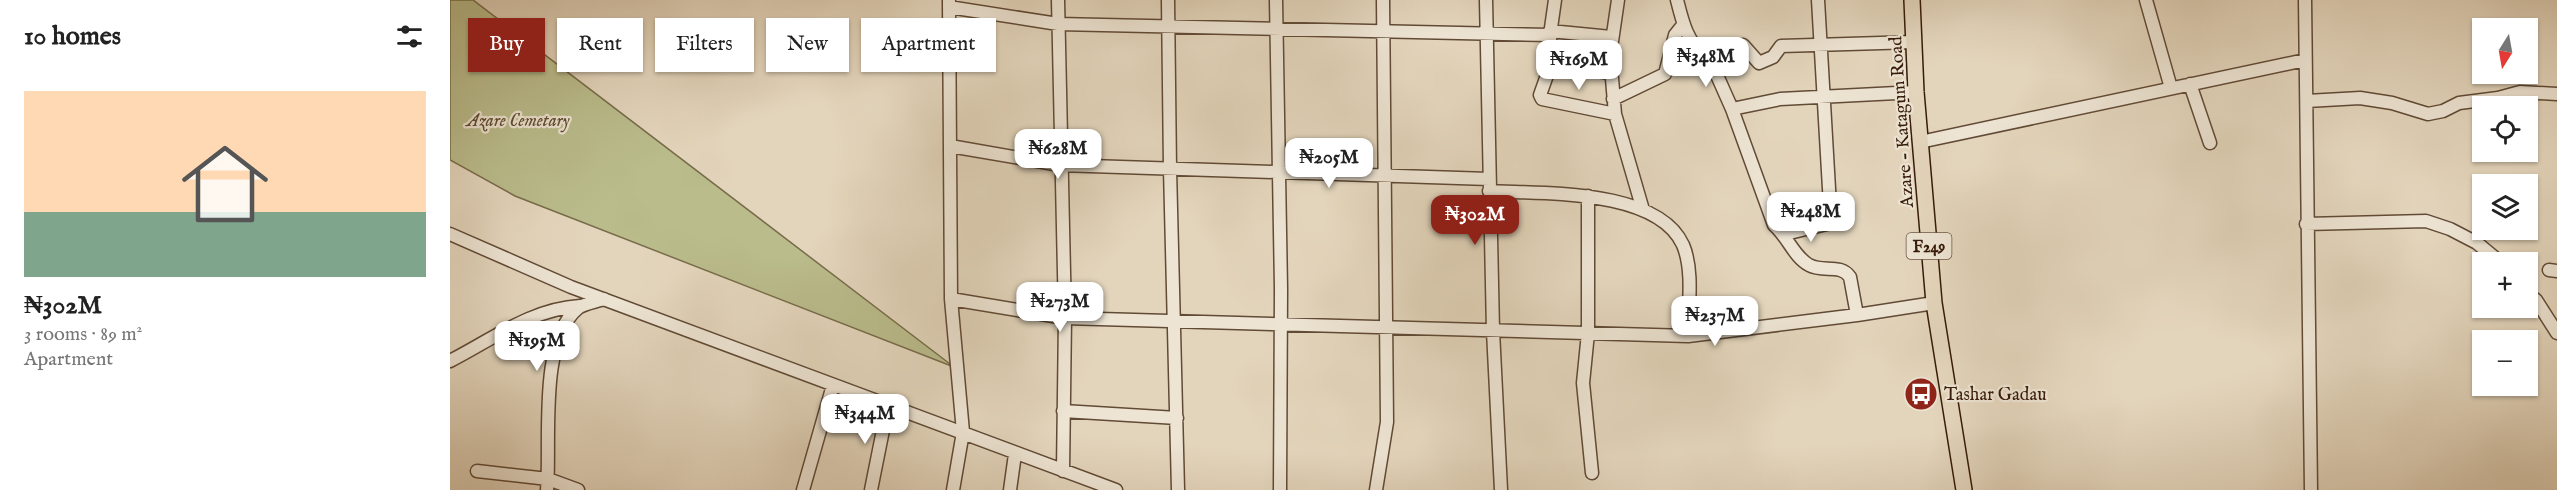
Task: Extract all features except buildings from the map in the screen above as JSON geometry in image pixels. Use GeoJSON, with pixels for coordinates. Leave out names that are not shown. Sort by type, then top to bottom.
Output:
{"type":"FeatureCollection","features":[{"type":"Feature","properties":{"kind":"main road","name":"Azare - Katagum Road"},"geometry":{"type":"LineString","coordinates":[[1912,0],[1916,92],[1934,303],[1964,490]]}},
{"type":"Feature","properties":{"kind":"street"},"geometry":{"type":"LineString","coordinates":[[1058,0],[1065,318],[1063,471]]}},
{"type":"Feature","properties":{"kind":"street"},"geometry":{"type":"LineString","coordinates":[[1168,0],[1179,490]]}},
{"type":"Feature","properties":{"kind":"street"},"geometry":{"type":"LineString","coordinates":[[1276,0],[1281,324],[1280,490]]}},
{"type":"Feature","properties":{"kind":"street"},"geometry":{"type":"LineString","coordinates":[[1376,490],[1387,422],[1383,0]]}},
{"type":"Feature","properties":{"kind":"street"},"geometry":{"type":"LineString","coordinates":[[1486,0],[1493,331],[1501,490]]}},
{"type":"Feature","properties":{"kind":"street"},"geometry":{"type":"LineString","coordinates":[[1555,0],[1550,33],[1551,64],[1540,95],[1542,99],[1615,114]]}},
{"type":"Feature","properties":{"kind":"street"},"geometry":{"type":"LineString","coordinates":[[1618,0],[1611,37],[1610,73],[1613,99],[1615,114],[1643,210]]}},
{"type":"Feature","properties":{"kind":"street"},"geometry":{"type":"LineString","coordinates":[[1677,0],[1683,25],[1692,43],[1704,55],[1743,45],[1759,63],[1773,57],[1781,46],[1914,42]]}},
{"type":"Feature","properties":{"kind":"street"},"geometry":{"type":"LineString","coordinates":[[1785,234],[1831,223],[1818,0]]}},
{"type":"Feature","properties":{"kind":"street"},"geometry":{"type":"LineString","coordinates":[[2146,0],[2171,88]]}},
{"type":"Feature","properties":{"kind":"street"},"geometry":{"type":"LineString","coordinates":[[2305,0],[2306,224],[2312,410],[2311,490]]}},
{"type":"Feature","properties":{"kind":"street"},"geometry":{"type":"LineString","coordinates":[[953,490],[963,432],[951,299],[949,4],[1058,24],[1550,33],[1611,37]]}},
{"type":"Feature","properties":{"kind":"street"},"geometry":{"type":"LineString","coordinates":[[1613,99],[1665,74],[1675,35],[1683,25]]}},
{"type":"Feature","properties":{"kind":"street"},"geometry":{"type":"LineString","coordinates":[[1708,55],[1731,109],[1774,225],[1785,234],[1808,265],[1822,269],[1837,268],[1846,272],[1850,277],[1857,315]]}},
{"type":"Feature","properties":{"kind":"street"},"geometry":{"type":"LineString","coordinates":[[1920,142],[2305,60]]}},
{"type":"Feature","properties":{"kind":"street"},"geometry":{"type":"LineString","coordinates":[[1551,64],[1610,73]]}},
{"type":"Feature","properties":{"kind":"street"},"geometry":{"type":"LineString","coordinates":[[2190,84],[2210,143]]}},
{"type":"Feature","properties":{"kind":"street"},"geometry":{"type":"LineString","coordinates":[[1731,109],[1780,99],[1916,92]]}},
{"type":"Feature","properties":{"kind":"street"},"geometry":{"type":"LineString","coordinates":[[2307,101],[2360,98],[2392,103],[2428,114],[2443,111],[2459,103],[2498,98],[2520,92],[2557,94]]}},
{"type":"Feature","properties":{"kind":"street"},"geometry":{"type":"LineString","coordinates":[[950,146],[1060,165],[1386,176],[1588,196],[1632,204],[1670,227],[1683,245],[1688,269],[1688,336]]}},
{"type":"Feature","properties":{"kind":"street"},"geometry":{"type":"LineString","coordinates":[[1588,196],[1588,333],[1583,383],[1592,473]]}},
{"type":"Feature","properties":{"kind":"street"},"geometry":{"type":"LineString","coordinates":[[2306,224],[2426,221],[2451,229],[2477,243],[2488,252]]}},
{"type":"Feature","properties":{"kind":"street"},"geometry":{"type":"LineString","coordinates":[[450,234],[604,299],[1116,490]]}},
{"type":"Feature","properties":{"kind":"street"},"geometry":{"type":"LineString","coordinates":[[450,361],[523,320],[559,308],[580,306],[604,299]]}},
{"type":"Feature","properties":{"kind":"street"},"geometry":{"type":"LineString","coordinates":[[951,299],[1065,318],[1688,336],[1934,303]]}},
{"type":"Feature","properties":{"kind":"street"},"geometry":{"type":"LineString","coordinates":[[2538,303],[2557,333]]}},
{"type":"Feature","properties":{"kind":"street"},"geometry":{"type":"LineString","coordinates":[[547,484],[548,406],[553,365],[562,328],[580,306]]}},
{"type":"Feature","properties":{"kind":"street"},"geometry":{"type":"LineString","coordinates":[[803,490],[832,385]]}},
{"type":"Feature","properties":{"kind":"street"},"geometry":{"type":"LineString","coordinates":[[871,490],[888,405]]}},
{"type":"Feature","properties":{"kind":"street"},"geometry":{"type":"LineString","coordinates":[[1063,411],[1177,418]]}},
{"type":"Feature","properties":{"kind":"street"},"geometry":{"type":"LineString","coordinates":[[1010,490],[1015,454]]}},
{"type":"Feature","properties":{"kind":"street"},"geometry":{"type":"LineString","coordinates":[[477,471],[578,490]]}},
{"type":"Feature","properties":{"kind":"green space","name":"Azare Cemetary"},"geometry":{"type":"Polygon","coordinates":[[[450,0],[473,0],[497,18],[468,18],[468,72],[545,72],[545,55],[557,64],[557,72],[567,72],[954,367],[515,196],[450,160],[450,0]]]}},
{"type":"Feature","properties":{"kind":"place","name":"Tashar Gadau"},"geometry":{"type":"Point","coordinates":[1921,394]}}]}
